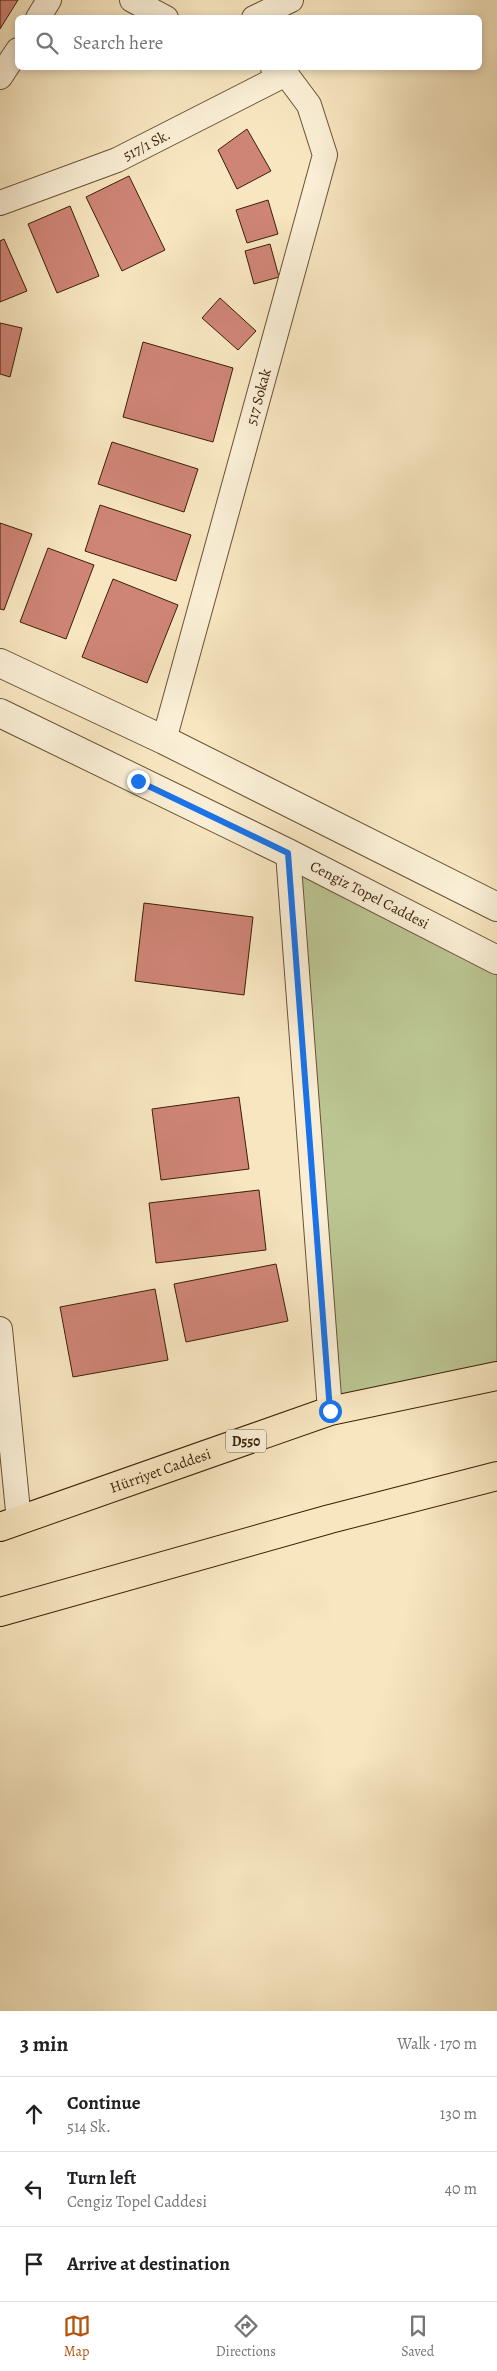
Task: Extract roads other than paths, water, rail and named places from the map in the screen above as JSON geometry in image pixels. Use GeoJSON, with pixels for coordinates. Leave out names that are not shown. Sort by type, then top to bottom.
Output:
{"type":"FeatureCollection","features":[{"type":"Feature","properties":{"kind":"highway","name":"Hürriyet Caddesi"},"geometry":{"type":"LineString","coordinates":[[10,1524],[330,1411],[497,1376]]}},
{"type":"Feature","properties":{"kind":"highway"},"geometry":{"type":"LineString","coordinates":[[0,1612],[330,1519],[497,1476]]}},
{"type":"Feature","properties":{"kind":"street"},"geometry":{"type":"LineString","coordinates":[[40,15],[49,0]]}},
{"type":"Feature","properties":{"kind":"street"},"geometry":{"type":"LineString","coordinates":[[132,0],[160,15]]}},
{"type":"Feature","properties":{"kind":"street"},"geometry":{"type":"LineString","coordinates":[[260,15],[290,0]]}},
{"type":"Feature","properties":{"kind":"street"},"geometry":{"type":"LineString","coordinates":[[0,78],[15,55]]}},
{"type":"Feature","properties":{"kind":"street","name":"517/1 Sk."},"geometry":{"type":"LineString","coordinates":[[0,203],[118,160],[280,70]]}},
{"type":"Feature","properties":{"kind":"street","name":"517 Sokak"},"geometry":{"type":"LineString","coordinates":[[164,740],[325,154],[309,105],[280,70]]}},
{"type":"Feature","properties":{"kind":"street"},"geometry":{"type":"LineString","coordinates":[[0,663],[164,740],[497,907]]}},
{"type":"Feature","properties":{"kind":"street","name":"Cengiz Topel Caddesi"},"geometry":{"type":"LineString","coordinates":[[0,713],[288,853],[497,960]]}},
{"type":"Feature","properties":{"kind":"street"},"geometry":{"type":"LineString","coordinates":[[288,853],[330,1411]]}},
{"type":"Feature","properties":{"kind":"street"},"geometry":{"type":"LineString","coordinates":[[0,1328],[2,1330],[10,1524]]}}]}
